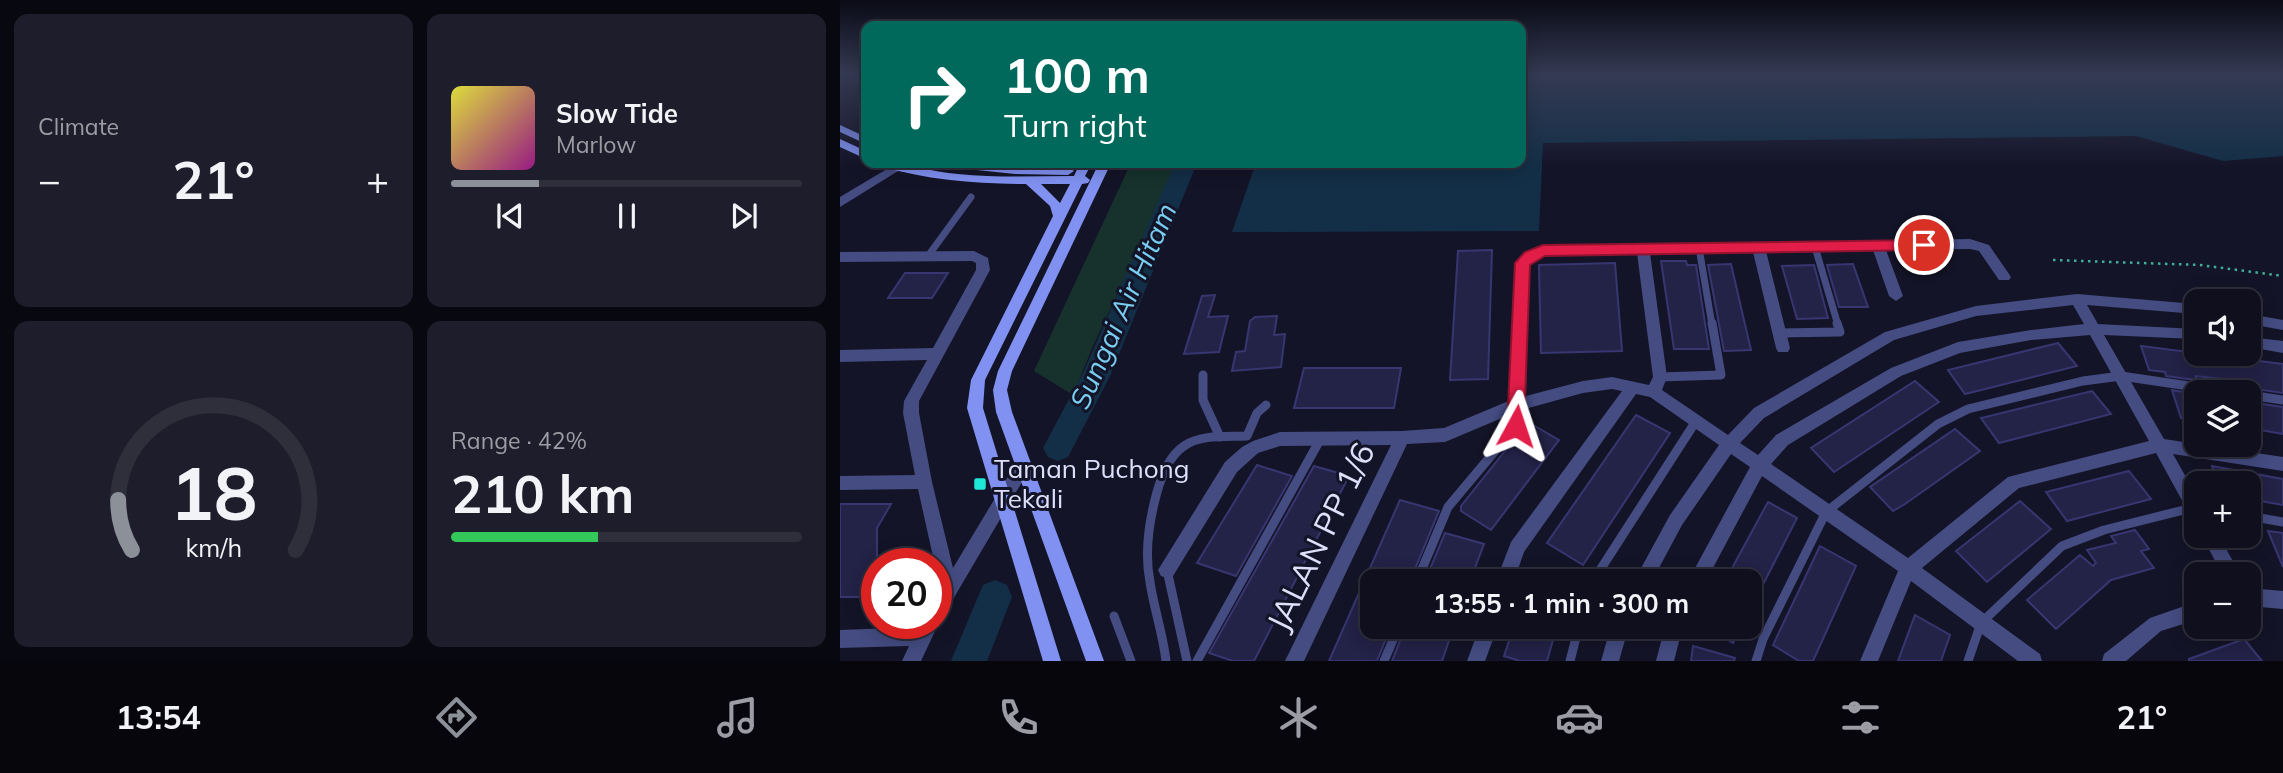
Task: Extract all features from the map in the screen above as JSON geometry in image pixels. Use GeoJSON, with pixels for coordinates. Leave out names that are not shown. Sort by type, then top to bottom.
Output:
{"type":"FeatureCollection","features":[{"type":"Feature","properties":{"kind":"main road"},"geometry":{"type":"LineString","coordinates":[[840,128],[861,138]]}},
{"type":"Feature","properties":{"kind":"main road"},"geometry":{"type":"LineString","coordinates":[[840,143],[861,153]]}},
{"type":"Feature","properties":{"kind":"main road"},"geometry":{"type":"LineString","coordinates":[[914,168],[955,177],[1034,176],[1100,171],[1005,371],[1000,390],[1004,412],[1095,661]]}},
{"type":"Feature","properties":{"kind":"main road"},"geometry":{"type":"LineString","coordinates":[[980,168],[1034,176],[1051,168]]}},
{"type":"Feature","properties":{"kind":"main road"},"geometry":{"type":"LineString","coordinates":[[1052,661],[975,408],[978,380],[1082,172]]}},
{"type":"Feature","properties":{"kind":"main road"},"geometry":{"type":"LineString","coordinates":[[1034,176],[1055,204],[1059,215]]}},
{"type":"Feature","properties":{"kind":"street"},"geometry":{"type":"LineString","coordinates":[[840,202],[896,168]]}},
{"type":"Feature","properties":{"kind":"street"},"geometry":{"type":"LineString","coordinates":[[1518,404],[1523,263],[1543,250],[1970,244],[1984,248],[2004,278]]}},
{"type":"Feature","properties":{"kind":"street"},"geometry":{"type":"LineString","coordinates":[[1878,246],[1896,296]]}},
{"type":"Feature","properties":{"kind":"street"},"geometry":{"type":"LineString","coordinates":[[1758,247],[1783,348]]}},
{"type":"Feature","properties":{"kind":"street"},"geometry":{"type":"LineString","coordinates":[[1643,248],[1657,384],[1696,421],[1728,445],[1908,568],[2033,661]]}},
{"type":"Feature","properties":{"kind":"street"},"geometry":{"type":"LineString","coordinates":[[840,257],[974,256],[983,261],[983,270],[918,389],[911,413],[940,548]]}},
{"type":"Feature","properties":{"kind":"street"},"geometry":{"type":"LineString","coordinates":[[1649,569],[1676,520],[1728,445],[1759,413],[1890,336],[1976,311],[2077,299],[2184,308]]}},
{"type":"Feature","properties":{"kind":"street"},"geometry":{"type":"LineString","coordinates":[[2077,299],[2184,486]]}},
{"type":"Feature","properties":{"kind":"street"},"geometry":{"type":"LineString","coordinates":[[2261,320],[2283,325]]}},
{"type":"Feature","properties":{"kind":"street"},"geometry":{"type":"LineString","coordinates":[[1703,569],[1759,466],[1782,440],[1896,372],[1958,348],[2031,335],[2094,329],[2184,333]]}},
{"type":"Feature","properties":{"kind":"street"},"geometry":{"type":"LineString","coordinates":[[2261,344],[2283,347]]}},
{"type":"Feature","properties":{"kind":"street"},"geometry":{"type":"LineString","coordinates":[[840,356],[936,354]]}},
{"type":"Feature","properties":{"kind":"street"},"geometry":{"type":"LineString","coordinates":[[1167,570],[1231,467],[1244,452],[1261,443],[1280,439],[1445,435],[1518,404],[1583,387],[1612,383],[1634,386],[1657,384]]}},
{"type":"Feature","properties":{"kind":"street"},"geometry":{"type":"LineString","coordinates":[[1509,569],[1517,548],[1634,386]]}},
{"type":"Feature","properties":{"kind":"street","name":"JALAN PP 1/6"},"geometry":{"type":"LineString","coordinates":[[1294,661],[1402,438]]}},
{"type":"Feature","properties":{"kind":"street"},"geometry":{"type":"LineString","coordinates":[[1869,661],[1908,568],[2014,482],[2161,445],[2283,464]]}},
{"type":"Feature","properties":{"kind":"street"},"geometry":{"type":"LineString","coordinates":[[952,583],[1024,465]]}},
{"type":"Feature","properties":{"kind":"street"},"geometry":{"type":"LineString","coordinates":[[840,483],[924,482]]}},
{"type":"Feature","properties":{"kind":"street"},"geometry":{"type":"LineString","coordinates":[[2261,598],[2283,600]]}},
{"type":"Feature","properties":{"kind":"street"},"geometry":{"type":"LineString","coordinates":[[2111,661],[2156,624],[2184,615]]}},
{"type":"Feature","properties":{"kind":"street"},"geometry":{"type":"LineString","coordinates":[[840,639],[861,637]]}},
{"type":"Feature","properties":{"kind":"street"},"geometry":{"type":"LineString","coordinates":[[911,661],[922,639]]}},
{"type":"Feature","properties":{"kind":"street"},"geometry":{"type":"LineString","coordinates":[[1476,661],[1484,639]]}},
{"type":"Feature","properties":{"kind":"street"},"geometry":{"type":"LineString","coordinates":[[1610,661],[1616,639]]}},
{"type":"Feature","properties":{"kind":"street"},"geometry":{"type":"LineString","coordinates":[[1665,661],[1671,639]]}},
{"type":"Feature","properties":{"kind":"lane"},"geometry":{"type":"LineString","coordinates":[[928,256],[971,197]]}},
{"type":"Feature","properties":{"kind":"lane"},"geometry":{"type":"LineString","coordinates":[[1779,333],[1840,332],[1815,247]]}},
{"type":"Feature","properties":{"kind":"lane"},"geometry":{"type":"LineString","coordinates":[[1657,384],[1721,375],[1699,248]]}},
{"type":"Feature","properties":{"kind":"lane"},"geometry":{"type":"LineString","coordinates":[[1203,375],[1203,400],[1220,437]]}},
{"type":"Feature","properties":{"kind":"lane"},"geometry":{"type":"LineString","coordinates":[[1756,661],[1763,639],[1826,512],[1938,424],[1968,409],[2083,381],[2121,376],[2184,385]]}},
{"type":"Feature","properties":{"kind":"lane"},"geometry":{"type":"LineString","coordinates":[[2261,397],[2283,400]]}},
{"type":"Feature","properties":{"kind":"lane"},"geometry":{"type":"LineString","coordinates":[[1423,569],[1448,507],[1516,426],[1518,404]]}},
{"type":"Feature","properties":{"kind":"lane"},"geometry":{"type":"LineString","coordinates":[[1166,661],[1148,572],[1147,536],[1160,482],[1172,455],[1186,444],[1220,437],[1247,436],[1257,413],[1266,405]]}},
{"type":"Feature","properties":{"kind":"lane"},"geometry":{"type":"LineString","coordinates":[[1601,569],[1696,421]]}},
{"type":"Feature","properties":{"kind":"lane"},"geometry":{"type":"LineString","coordinates":[[1197,661],[1321,438]]}},
{"type":"Feature","properties":{"kind":"lane"},"geometry":{"type":"LineString","coordinates":[[1968,661],[1981,623],[2062,545],[2104,530],[2184,511]]}},
{"type":"Feature","properties":{"kind":"lane"},"geometry":{"type":"LineString","coordinates":[[2261,518],[2283,522]]}},
{"type":"Feature","properties":{"kind":"lane"},"geometry":{"type":"LineString","coordinates":[[1167,570],[1186,661]]}},
{"type":"Feature","properties":{"kind":"lane"},"geometry":{"type":"LineString","coordinates":[[1114,616],[1131,661]]}},
{"type":"Feature","properties":{"kind":"lane"},"geometry":{"type":"LineString","coordinates":[[1384,661],[1393,639]]}},
{"type":"Feature","properties":{"kind":"lane"},"geometry":{"type":"LineString","coordinates":[[1570,661],[1576,639]]}},
{"type":"Feature","properties":{"kind":"path"},"geometry":{"type":"LineString","coordinates":[[2053,260],[2200,265],[2283,276]]}},
{"type":"Feature","properties":{"kind":"green space"},"geometry":{"type":"Polygon","coordinates":[[[1129,168],[1177,168],[1093,346],[1073,395],[1034,371],[1129,168]]]}},
{"type":"Feature","properties":{"kind":"water"},"geometry":{"type":"Polygon","coordinates":[[[1526,105],[2283,105],[2283,156],[2223,161],[2136,136],[1543,143],[1539,231],[1232,232],[1254,168],[1526,168],[1526,105]]]}},
{"type":"Feature","properties":{"kind":"building"},"geometry":{"type":"Polygon","coordinates":[[[1492,250],[1488,379],[1450,380],[1458,251],[1492,250]]]}},
{"type":"Feature","properties":{"kind":"building"},"geometry":{"type":"Polygon","coordinates":[[[1661,261],[1686,261],[1687,265],[1696,265],[1709,349],[1674,349],[1661,261]]]}},
{"type":"Feature","properties":{"kind":"building"},"geometry":{"type":"Polygon","coordinates":[[[1615,263],[1622,351],[1541,353],[1539,265],[1615,263]]]}},
{"type":"Feature","properties":{"kind":"building"},"geometry":{"type":"Polygon","coordinates":[[[1731,264],[1751,350],[1724,351],[1708,265],[1731,264]]]}},
{"type":"Feature","properties":{"kind":"building"},"geometry":{"type":"Polygon","coordinates":[[[1853,264],[1868,307],[1839,307],[1827,265],[1853,264]]]}},
{"type":"Feature","properties":{"kind":"building"},"geometry":{"type":"Polygon","coordinates":[[[1814,265],[1828,318],[1797,319],[1782,266],[1814,265]]]}},
{"type":"Feature","properties":{"kind":"building"},"geometry":{"type":"Polygon","coordinates":[[[905,273],[948,273],[932,298],[888,298],[905,273]]]}},
{"type":"Feature","properties":{"kind":"building"},"geometry":{"type":"Polygon","coordinates":[[[1215,295],[1208,317],[1228,316],[1219,352],[1184,354],[1202,296],[1215,295]]]}},
{"type":"Feature","properties":{"kind":"building"},"geometry":{"type":"Polygon","coordinates":[[[1277,316],[1274,335],[1285,334],[1281,367],[1232,371],[1236,352],[1245,351],[1250,321],[1255,317],[1277,316]]]}},
{"type":"Feature","properties":{"kind":"building"},"geometry":{"type":"Polygon","coordinates":[[[2058,343],[2077,366],[1965,394],[1948,370],[2058,343]]]}},
{"type":"Feature","properties":{"kind":"building"},"geometry":{"type":"Polygon","coordinates":[[[2141,346],[2184,351],[2184,366],[2261,366],[2261,361],[2283,364],[2283,393],[2261,390],[2261,380],[2196,376],[2196,380],[2166,376],[2165,372],[2149,370],[2141,346]]]}},
{"type":"Feature","properties":{"kind":"building"},"geometry":{"type":"Polygon","coordinates":[[[1304,368],[1401,368],[1394,408],[1294,408],[1304,368]]]}},
{"type":"Feature","properties":{"kind":"building"},"geometry":{"type":"Polygon","coordinates":[[[1915,381],[1939,402],[1834,472],[1811,448],[1915,381]]]}},
{"type":"Feature","properties":{"kind":"building"},"geometry":{"type":"Polygon","coordinates":[[[2172,390],[2184,392],[2184,418],[2181,418],[2172,390]]]}},
{"type":"Feature","properties":{"kind":"building"},"geometry":{"type":"Polygon","coordinates":[[[2092,391],[2111,414],[1999,443],[1981,418],[2092,391]]]}},
{"type":"Feature","properties":{"kind":"building"},"geometry":{"type":"Polygon","coordinates":[[[2261,404],[2283,407],[2283,434],[2261,430],[2261,404]]]}},
{"type":"Feature","properties":{"kind":"building"},"geometry":{"type":"Polygon","coordinates":[[[1636,415],[1670,433],[1583,565],[1547,543],[1636,415]]]}},
{"type":"Feature","properties":{"kind":"building"},"geometry":{"type":"Polygon","coordinates":[[[1528,422],[1559,440],[1491,530],[1461,511],[1461,506],[1528,422]]]}},
{"type":"Feature","properties":{"kind":"building"},"geometry":{"type":"Polygon","coordinates":[[[1955,429],[1980,451],[1905,504],[1893,511],[1870,487],[1955,429]]]}},
{"type":"Feature","properties":{"kind":"building"},"geometry":{"type":"Polygon","coordinates":[[[1257,465],[1292,476],[1236,576],[1197,563],[1257,465]]]}},
{"type":"Feature","properties":{"kind":"building"},"geometry":{"type":"Polygon","coordinates":[[[1314,466],[1349,476],[1254,661],[1233,661],[1209,653],[1314,466]]]}},
{"type":"Feature","properties":{"kind":"building"},"geometry":{"type":"Polygon","coordinates":[[[2212,466],[2239,471],[2213,471],[2212,466]]]}},
{"type":"Feature","properties":{"kind":"building"},"geometry":{"type":"Polygon","coordinates":[[[2129,471],[2151,499],[2067,521],[2046,492],[2129,471]]]}},
{"type":"Feature","properties":{"kind":"building"},"geometry":{"type":"Polygon","coordinates":[[[2261,475],[2283,479],[2283,505],[2261,501],[2261,475]]]}},
{"type":"Feature","properties":{"kind":"building"},"geometry":{"type":"Polygon","coordinates":[[[1400,500],[1439,511],[1415,569],[1370,569],[1400,500]]]}},
{"type":"Feature","properties":{"kind":"building"},"geometry":{"type":"Polygon","coordinates":[[[2020,501],[2051,529],[1987,582],[1956,551],[2020,501]]]}},
{"type":"Feature","properties":{"kind":"building"},"geometry":{"type":"Polygon","coordinates":[[[1768,502],[1797,518],[1762,587],[1762,569],[1732,569],[1768,502]]]}},
{"type":"Feature","properties":{"kind":"building"},"geometry":{"type":"Polygon","coordinates":[[[840,504],[891,504],[877,528],[877,548],[861,548],[861,597],[840,597],[840,504]]]}},
{"type":"Feature","properties":{"kind":"building"},"geometry":{"type":"Polygon","coordinates":[[[2135,530],[2149,549],[2141,551],[2154,568],[2111,580],[2056,629],[2027,600],[2080,555],[2093,566],[2096,563],[2087,550],[2116,543],[2111,536],[2135,530]]]}},
{"type":"Feature","properties":{"kind":"building"},"geometry":{"type":"Polygon","coordinates":[[[2268,531],[2283,533],[2283,567],[2268,531]]]}},
{"type":"Feature","properties":{"kind":"building"},"geometry":{"type":"Polygon","coordinates":[[[1445,533],[1484,544],[1475,569],[1430,569],[1445,533]]]}},
{"type":"Feature","properties":{"kind":"building"},"geometry":{"type":"Polygon","coordinates":[[[1820,546],[1856,566],[1813,661],[1799,661],[1773,645],[1820,546]]]}},
{"type":"Feature","properties":{"kind":"building"},"geometry":{"type":"Polygon","coordinates":[[[1360,591],[1360,639],[1386,639],[1377,661],[1329,661],[1360,591]]]}},
{"type":"Feature","properties":{"kind":"building"},"geometry":{"type":"Polygon","coordinates":[[[1915,615],[1950,635],[1941,661],[1898,661],[1915,615]]]}},
{"type":"Feature","properties":{"kind":"building"},"geometry":{"type":"Polygon","coordinates":[[[1401,639],[1450,639],[1442,661],[1392,661],[1401,639]]]}},
{"type":"Feature","properties":{"kind":"building"},"geometry":{"type":"Polygon","coordinates":[[[1510,639],[1553,639],[1547,661],[1520,661],[1504,656],[1510,639]]]}},
{"type":"Feature","properties":{"kind":"building"},"geometry":{"type":"Polygon","coordinates":[[[2244,639],[2262,661],[2189,661],[2244,639]]]}},
{"type":"Feature","properties":{"kind":"building"},"geometry":{"type":"Polygon","coordinates":[[[1693,646],[1735,658],[1734,661],[1691,661],[1693,646]]]}},
{"type":"Feature","properties":{"kind":"waterway","name":"Sungai Air Hitam"},"geometry":{"type":"LineString","coordinates":[[1058,448],[1096,376],[1184,168]]}},
{"type":"Feature","properties":{"kind":"waterway","name":"Sungai Air Hitam"},"geometry":{"type":"LineString","coordinates":[[969,661],[995,597]]}},
{"type":"Feature","properties":{"kind":"place","name":"Taman Puchong Tekali"},"geometry":{"type":"Point","coordinates":[980,484]}},
{"type":"Feature","properties":{"kind":"route"},"geometry":{"type":"LineString","coordinates":[[1516,426],[1523,263],[1543,250],[1924,245]]}}]}
